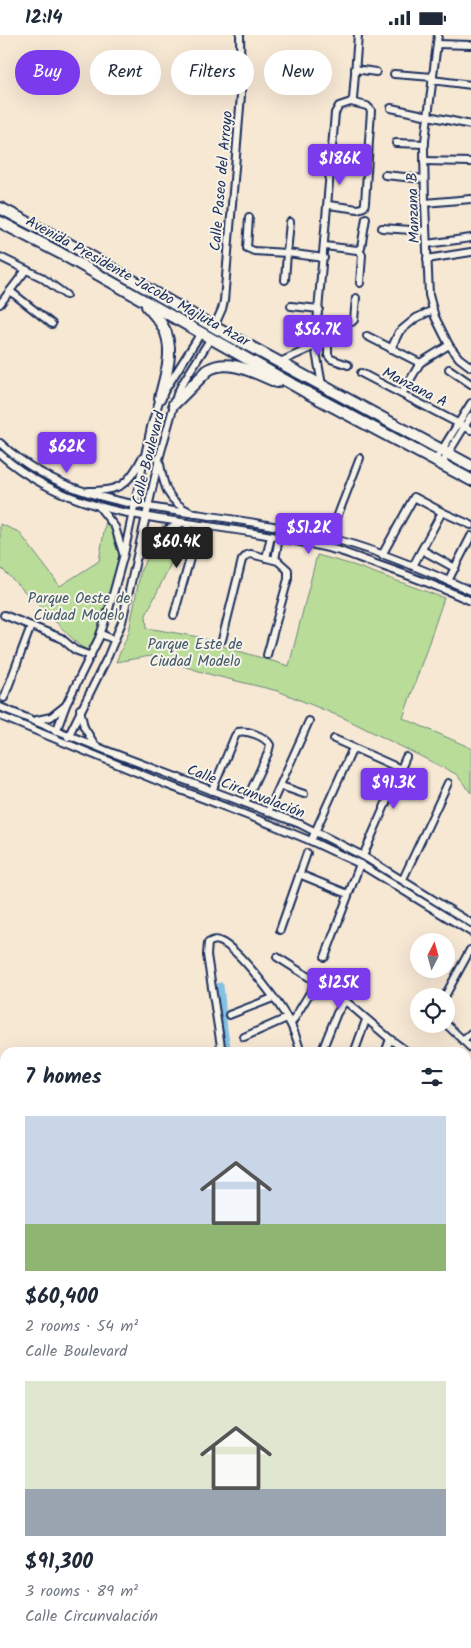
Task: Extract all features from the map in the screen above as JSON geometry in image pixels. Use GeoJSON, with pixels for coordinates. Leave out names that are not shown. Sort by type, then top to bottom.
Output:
{"type":"FeatureCollection","features":[{"type":"Feature","properties":{"kind":"main road","name":"Avenida Presidente Jacobo Majluta Azar"},"geometry":{"type":"LineString","coordinates":[[0,209],[471,465]]}},
{"type":"Feature","properties":{"kind":"main road","name":"Avenida Presidente Jacobo Majluta Azar"},"geometry":{"type":"LineString","coordinates":[[0,222],[60,253],[304,391],[471,480]]}},
{"type":"Feature","properties":{"kind":"main road"},"geometry":{"type":"LineString","coordinates":[[142,300],[161,323],[169,341],[168,358],[160,398]]}},
{"type":"Feature","properties":{"kind":"main road"},"geometry":{"type":"LineString","coordinates":[[174,404],[208,370],[220,365],[231,364],[304,391]]}},
{"type":"Feature","properties":{"kind":"street","name":"Calle Paseo del Arroyo"},"geometry":{"type":"LineString","coordinates":[[214,327],[224,301],[241,95],[240,35]]}},
{"type":"Feature","properties":{"kind":"street"},"geometry":{"type":"LineString","coordinates":[[351,102],[358,35]]}},
{"type":"Feature","properties":{"kind":"street","name":"Manzana B"},"geometry":{"type":"LineString","coordinates":[[438,35],[424,161],[424,203],[429,295],[432,310],[449,345],[460,359],[471,367]]}},
{"type":"Feature","properties":{"kind":"street"},"geometry":{"type":"LineString","coordinates":[[437,44],[471,45]]}},
{"type":"Feature","properties":{"kind":"street"},"geometry":{"type":"LineString","coordinates":[[355,69],[376,72]]}},
{"type":"Feature","properties":{"kind":"street"},"geometry":{"type":"LineString","coordinates":[[394,74],[471,85]]}},
{"type":"Feature","properties":{"kind":"street"},"geometry":{"type":"LineString","coordinates":[[322,385],[315,346],[336,110],[342,104],[351,102],[367,106],[371,110],[364,207],[358,209],[328,205]]}},
{"type":"Feature","properties":{"kind":"street"},"geometry":{"type":"LineString","coordinates":[[391,108],[471,125]]}},
{"type":"Feature","properties":{"kind":"street"},"geometry":{"type":"LineString","coordinates":[[396,143],[425,144]]}},
{"type":"Feature","properties":{"kind":"street"},"geometry":{"type":"LineString","coordinates":[[424,161],[471,162]]}},
{"type":"Feature","properties":{"kind":"street"},"geometry":{"type":"LineString","coordinates":[[385,175],[424,179]]}},
{"type":"Feature","properties":{"kind":"street"},"geometry":{"type":"LineString","coordinates":[[424,203],[471,199]]}},
{"type":"Feature","properties":{"kind":"street"},"geometry":{"type":"LineString","coordinates":[[249,217],[247,249],[324,257]]}},
{"type":"Feature","properties":{"kind":"street"},"geometry":{"type":"LineString","coordinates":[[359,250],[361,248],[366,218]]}},
{"type":"Feature","properties":{"kind":"street"},"geometry":{"type":"LineString","coordinates":[[285,280],[290,222]]}},
{"type":"Feature","properties":{"kind":"street"},"geometry":{"type":"LineString","coordinates":[[382,228],[426,231]]}},
{"type":"Feature","properties":{"kind":"street"},"geometry":{"type":"LineString","coordinates":[[427,244],[471,238]]}},
{"type":"Feature","properties":{"kind":"street"},"geometry":{"type":"LineString","coordinates":[[325,246],[359,250]]}},
{"type":"Feature","properties":{"kind":"street"},"geometry":{"type":"LineString","coordinates":[[359,250],[362,255],[360,283]]}},
{"type":"Feature","properties":{"kind":"street"},"geometry":{"type":"LineString","coordinates":[[428,259],[471,253]]}},
{"type":"Feature","properties":{"kind":"street"},"geometry":{"type":"LineString","coordinates":[[0,257],[45,280],[66,295]]}},
{"type":"Feature","properties":{"kind":"street"},"geometry":{"type":"LineString","coordinates":[[1,301],[26,270]]}},
{"type":"Feature","properties":{"kind":"street"},"geometry":{"type":"LineString","coordinates":[[10,291],[52,324]]}},
{"type":"Feature","properties":{"kind":"street"},"geometry":{"type":"LineString","coordinates":[[318,322],[349,323],[354,320],[356,297]]}},
{"type":"Feature","properties":{"kind":"street"},"geometry":{"type":"LineString","coordinates":[[291,306],[319,309]]}},
{"type":"Feature","properties":{"kind":"street"},"geometry":{"type":"LineString","coordinates":[[391,349],[399,332],[416,318],[432,310]]}},
{"type":"Feature","properties":{"kind":"street"},"geometry":{"type":"LineString","coordinates":[[328,323],[328,355],[332,359],[348,365]]}},
{"type":"Feature","properties":{"kind":"street","name":"Calle Boulevard"},"geometry":{"type":"LineString","coordinates":[[55,734],[66,705],[101,634],[124,554],[146,450],[160,398],[201,333]]}},
{"type":"Feature","properties":{"kind":"street"},"geometry":{"type":"LineString","coordinates":[[366,336],[420,363]]}},
{"type":"Feature","properties":{"kind":"street","name":"Calle Boulevard"},"geometry":{"type":"LineString","coordinates":[[65,742],[122,622],[159,459],[174,404],[182,383],[211,339]]}},
{"type":"Feature","properties":{"kind":"street"},"geometry":{"type":"LineString","coordinates":[[402,393],[420,363],[449,345]]}},
{"type":"Feature","properties":{"kind":"street"},"geometry":{"type":"LineString","coordinates":[[280,362],[315,346]]}},
{"type":"Feature","properties":{"kind":"street"},"geometry":{"type":"LineString","coordinates":[[449,369],[471,384]]}},
{"type":"Feature","properties":{"kind":"street","name":"Manzana A"},"geometry":{"type":"LineString","coordinates":[[361,373],[468,428]]}},
{"type":"Feature","properties":{"kind":"street"},"geometry":{"type":"LineString","coordinates":[[446,451],[458,423],[471,403]]}},
{"type":"Feature","properties":{"kind":"street"},"geometry":{"type":"LineString","coordinates":[[438,463],[446,451],[468,428],[471,416]]}},
{"type":"Feature","properties":{"kind":"street"},"geometry":{"type":"LineString","coordinates":[[0,443],[21,461],[42,475],[107,499],[134,505],[260,524],[329,538],[412,566],[471,591]]}},
{"type":"Feature","properties":{"kind":"street"},"geometry":{"type":"LineString","coordinates":[[83,491],[112,490],[120,487],[133,474],[146,450]]}},
{"type":"Feature","properties":{"kind":"street"},"geometry":{"type":"LineString","coordinates":[[0,454],[22,473],[70,498],[100,507],[184,523],[279,537],[342,552],[416,578],[471,601]]}},
{"type":"Feature","properties":{"kind":"street"},"geometry":{"type":"LineString","coordinates":[[159,459],[167,493],[183,508],[194,514]]}},
{"type":"Feature","properties":{"kind":"street"},"geometry":{"type":"LineString","coordinates":[[329,538],[360,459]]}},
{"type":"Feature","properties":{"kind":"street"},"geometry":{"type":"LineString","coordinates":[[382,555],[414,497],[471,525]]}},
{"type":"Feature","properties":{"kind":"street"},"geometry":{"type":"LineString","coordinates":[[100,507],[115,527],[124,554]]}},
{"type":"Feature","properties":{"kind":"street"},"geometry":{"type":"LineString","coordinates":[[412,566],[442,512]]}},
{"type":"Feature","properties":{"kind":"street"},"geometry":{"type":"LineString","coordinates":[[138,556],[158,534],[184,523]]}},
{"type":"Feature","properties":{"kind":"street"},"geometry":{"type":"LineString","coordinates":[[174,615],[191,555],[184,523]]}},
{"type":"Feature","properties":{"kind":"street"},"geometry":{"type":"LineString","coordinates":[[258,534],[260,524]]}},
{"type":"Feature","properties":{"kind":"street"},"geometry":{"type":"LineString","coordinates":[[266,558],[271,536]]}},
{"type":"Feature","properties":{"kind":"street"},"geometry":{"type":"LineString","coordinates":[[448,581],[471,536]]}},
{"type":"Feature","properties":{"kind":"street"},"geometry":{"type":"LineString","coordinates":[[275,560],[279,537]]}},
{"type":"Feature","properties":{"kind":"street"},"geometry":{"type":"LineString","coordinates":[[422,550],[455,568]]}},
{"type":"Feature","properties":{"kind":"street"},"geometry":{"type":"LineString","coordinates":[[222,640],[242,561],[246,555],[251,554],[275,560],[288,570],[288,579],[267,655]]}},
{"type":"Feature","properties":{"kind":"street"},"geometry":{"type":"LineString","coordinates":[[4,615],[61,638],[75,650],[91,655]]}},
{"type":"Feature","properties":{"kind":"street"},"geometry":{"type":"LineString","coordinates":[[4,698],[31,626]]}},
{"type":"Feature","properties":{"kind":"street"},"geometry":{"type":"LineString","coordinates":[[101,634],[115,640]]}},
{"type":"Feature","properties":{"kind":"street"},"geometry":{"type":"LineString","coordinates":[[35,720],[51,717],[66,705]]}},
{"type":"Feature","properties":{"kind":"street","name":"Calle Circunvalación"},"geometry":{"type":"LineString","coordinates":[[0,707],[35,720],[65,742],[165,784],[311,841],[360,865],[471,931]]}},
{"type":"Feature","properties":{"kind":"street"},"geometry":{"type":"LineString","coordinates":[[80,709],[84,727],[96,746]]}},
{"type":"Feature","properties":{"kind":"street","name":"Calle Circunvalación"},"geometry":{"type":"LineString","coordinates":[[0,716],[55,734],[69,735],[315,832],[363,855],[471,923]]}},
{"type":"Feature","properties":{"kind":"street"},"geometry":{"type":"LineString","coordinates":[[268,812],[309,721]]}},
{"type":"Feature","properties":{"kind":"street"},"geometry":{"type":"LineString","coordinates":[[212,791],[234,737],[238,732],[246,732],[267,740],[270,745],[245,803]]}},
{"type":"Feature","properties":{"kind":"street"},"geometry":{"type":"LineString","coordinates":[[334,739],[401,769]]}},
{"type":"Feature","properties":{"kind":"street"},"geometry":{"type":"LineString","coordinates":[[311,841],[352,748]]}},
{"type":"Feature","properties":{"kind":"street"},"geometry":{"type":"LineString","coordinates":[[363,855],[406,757]]}},
{"type":"Feature","properties":{"kind":"street"},"geometry":{"type":"LineString","coordinates":[[403,879],[448,783]]}},
{"type":"Feature","properties":{"kind":"street"},"geometry":{"type":"LineString","coordinates":[[281,786],[304,794]]}},
{"type":"Feature","properties":{"kind":"street"},"geometry":{"type":"LineString","coordinates":[[280,930],[307,853]]}},
{"type":"Feature","properties":{"kind":"street"},"geometry":{"type":"LineString","coordinates":[[325,957],[360,865]]}},
{"type":"Feature","properties":{"kind":"street"},"geometry":{"type":"LineString","coordinates":[[300,874],[348,894]]}},
{"type":"Feature","properties":{"kind":"street"},"geometry":{"type":"LineString","coordinates":[[221,1047],[206,955],[208,943],[213,940],[227,945],[243,960],[289,1021],[299,1047]]}},
{"type":"Feature","properties":{"kind":"street"},"geometry":{"type":"LineString","coordinates":[[449,988],[470,950]]}},
{"type":"Feature","properties":{"kind":"street"},"geometry":{"type":"LineString","coordinates":[[277,957],[318,981],[401,1047]]}},
{"type":"Feature","properties":{"kind":"street"},"geometry":{"type":"LineString","coordinates":[[244,1037],[289,1021],[318,981]]}},
{"type":"Feature","properties":{"kind":"street"},"geometry":{"type":"LineString","coordinates":[[230,1015],[273,998]]}},
{"type":"Feature","properties":{"kind":"street"},"geometry":{"type":"LineString","coordinates":[[323,1047],[345,1001]]}},
{"type":"Feature","properties":{"kind":"street"},"geometry":{"type":"LineString","coordinates":[[356,1047],[366,1020]]}},
{"type":"Feature","properties":{"kind":"street"},"geometry":{"type":"LineString","coordinates":[[455,1032],[470,1047]]}},
{"type":"Feature","properties":{"kind":"street"},"geometry":{"type":"LineString","coordinates":[[463,1040],[471,1033]]}},
{"type":"Feature","properties":{"kind":"street"},"geometry":{"type":"LineString","coordinates":[[387,1047],[390,1039]]}},
{"type":"Feature","properties":{"kind":"green space","name":"Parque Oeste de Ciudad Modelo"},"geometry":{"type":"Polygon","coordinates":[[[106,520],[117,530],[119,554],[108,608],[93,653],[80,646],[0,567],[0,524],[19,532],[60,586],[99,561],[106,520]]]}},
{"type":"Feature","properties":{"kind":"green space","name":"Parque Este de Ciudad Modelo"},"geometry":{"type":"Polygon","coordinates":[[[186,532],[146,615],[147,628],[199,637],[225,647],[289,666],[317,555],[353,565],[444,598],[403,718],[471,748],[471,793],[456,774],[346,719],[278,691],[212,675],[150,656],[116,662],[129,632],[141,569],[157,544],[171,534],[186,532]]]}},
{"type":"Feature","properties":{"kind":"waterway"},"geometry":{"type":"LineString","coordinates":[[220,986],[227,1047]]}}]}
